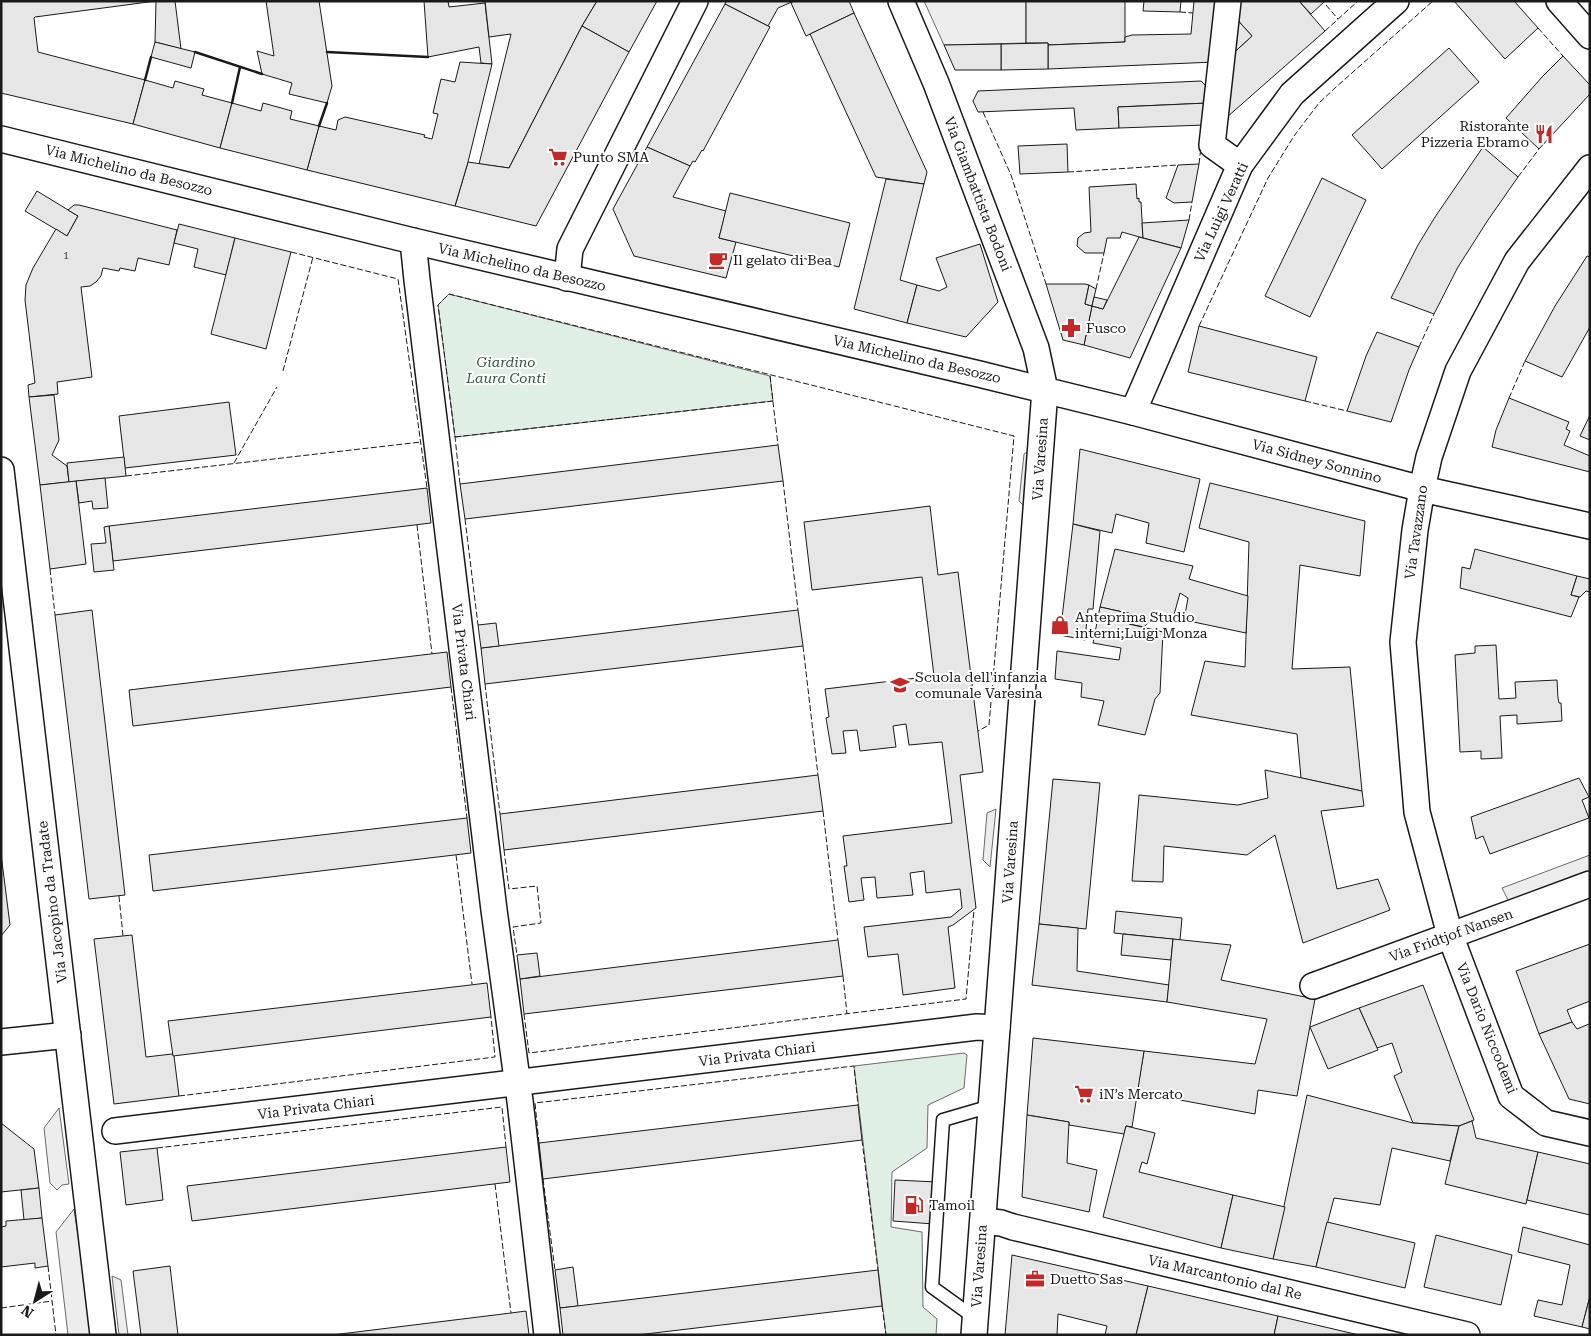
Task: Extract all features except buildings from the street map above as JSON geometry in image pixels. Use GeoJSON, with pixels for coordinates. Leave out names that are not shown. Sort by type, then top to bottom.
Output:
{"type":"FeatureCollection","features":[{"type":"Feature","properties":{"kind":"street"},"geometry":{"type":"LineString","coordinates":[[567,278],[570,250],[695,1]]}},
{"type":"Feature","properties":{"kind":"street","name":"Via Giambattista Bodoni"},"geometry":{"type":"LineString","coordinates":[[901,1],[936,83],[1032,339],[1045,390]]}},
{"type":"Feature","properties":{"kind":"street"},"geometry":{"type":"LineString","coordinates":[[1228,1],[1212,145],[1240,165]]}},
{"type":"Feature","properties":{"kind":"street","name":"Via Luigi Veratti"},"geometry":{"type":"LineString","coordinates":[[1133,412],[1240,165],[1292,94],[1396,1]]}},
{"type":"Feature","properties":{"kind":"street"},"geometry":{"type":"LineString","coordinates":[[1559,1],[1590,36]]}},
{"type":"Feature","properties":{"kind":"street","name":"Via Michelino da Besozzo"},"geometry":{"type":"LineString","coordinates":[[1,139],[413,241],[1045,390]]}},
{"type":"Feature","properties":{"kind":"street","name":"Via Tavazzano"},"geometry":{"type":"LineString","coordinates":[[1450,935],[1417,812],[1402,642],[1415,530],[1422,489],[1429,457],[1458,370],[1517,261],[1590,168]]}},
{"type":"Feature","properties":{"kind":"street","name":"Via Privata Chiari"},"geometry":{"type":"LineString","coordinates":[[413,241],[547,1335]]}},
{"type":"Feature","properties":{"kind":"street","name":"Via Sidney Sonnino"},"geometry":{"type":"LineString","coordinates":[[1045,390],[1422,489],[1590,526]]}},
{"type":"Feature","properties":{"kind":"street","name":"Via Varesina"},"geometry":{"type":"LineString","coordinates":[[975,1326],[991,1106],[987,1028],[1045,390]]}},
{"type":"Feature","properties":{"kind":"street","name":"Via Jacopino da Tradate"},"geometry":{"type":"LineString","coordinates":[[1,470],[103,1335]]}},
{"type":"Feature","properties":{"kind":"street","name":"Via Fridtjof Nansen"},"geometry":{"type":"LineString","coordinates":[[1313,986],[1590,884]]}},
{"type":"Feature","properties":{"kind":"street","name":"Via Dario Niccodemi"},"geometry":{"type":"LineString","coordinates":[[1450,935],[1511,1096],[1546,1122],[1590,1133]]}},
{"type":"Feature","properties":{"kind":"street","name":"Via Privata Chiari"},"geometry":{"type":"LineString","coordinates":[[115,1131],[517,1082],[987,1028]]}},
{"type":"Feature","properties":{"kind":"street"},"geometry":{"type":"LineString","coordinates":[[1,1042],[68,1035]]}},
{"type":"Feature","properties":{"kind":"street","name":"Via Marcantonio dal Re"},"geometry":{"type":"LineString","coordinates":[[983,1221],[1001,1223],[1407,1328],[1467,1335]]}},
{"type":"Feature","properties":{"kind":"lane"},"geometry":{"type":"LineString","coordinates":[[975,1326],[932,1287],[942,1130],[943,1120],[991,1106]]}},
{"type":"Feature","properties":{"kind":"green space","name":"Giardino Laura Conti"},"geometry":{"type":"Polygon","coordinates":[[[449,294],[770,376],[773,401],[455,437],[438,305],[449,294]]]}},
{"type":"Feature","properties":{"kind":"green space"},"geometry":{"type":"Polygon","coordinates":[[[964,1053],[967,1055],[964,1088],[928,1105],[927,1148],[892,1172],[891,1227],[922,1232],[923,1307],[937,1319],[936,1335],[886,1335],[854,1066],[964,1053]]]}},
{"type":"Feature","properties":{"kind":"shaded area"},"geometry":{"type":"Polygon","coordinates":[[[924,1],[1026,1],[1026,43],[944,45],[924,1]]]}},
{"type":"Feature","properties":{"kind":"shaded area"},"geometry":{"type":"Polygon","coordinates":[[[1032,449],[1026,508],[1019,501],[1024,454],[1032,449]]]}},
{"type":"Feature","properties":{"kind":"shaded area"},"geometry":{"type":"Polygon","coordinates":[[[996,809],[990,867],[983,860],[987,813],[996,809]]]}},
{"type":"Feature","properties":{"kind":"shaded area"},"geometry":{"type":"Polygon","coordinates":[[[1590,855],[1590,875],[1510,904],[1502,888],[1590,855]]]}},
{"type":"Feature","properties":{"kind":"shaded area"},"geometry":{"type":"Polygon","coordinates":[[[59,1108],[69,1184],[62,1185],[57,1190],[50,1183],[44,1128],[59,1108]]]}},
{"type":"Feature","properties":{"kind":"shaded area"},"geometry":{"type":"Polygon","coordinates":[[[74,1209],[90,1335],[68,1335],[56,1232],[74,1209]]]}},
{"type":"Feature","properties":{"kind":"shaded area"},"geometry":{"type":"Polygon","coordinates":[[[112,1276],[121,1280],[128,1335],[119,1335],[112,1276]]]}},
{"type":"Feature","properties":{"kind":"fence"},"geometry":{"type":"LineString","coordinates":[[1325,31],[1358,1]]}},
{"type":"Feature","properties":{"kind":"fence"},"geometry":{"type":"LineString","coordinates":[[1199,326],[1268,178],[1294,136],[1319,103],[1433,1]]}},
{"type":"Feature","properties":{"kind":"fence"},"geometry":{"type":"LineString","coordinates":[[1326,5],[1338,19]]}},
{"type":"Feature","properties":{"kind":"fence"},"geometry":{"type":"LineString","coordinates":[[1180,12],[1193,13]]}},
{"type":"Feature","properties":{"kind":"fence"},"geometry":{"type":"LineString","coordinates":[[1538,28],[1563,56]]}},
{"type":"Feature","properties":{"kind":"fence"},"geometry":{"type":"LineString","coordinates":[[983,112],[1011,175],[1046,284]]}},
{"type":"Feature","properties":{"kind":"fence"},"geometry":{"type":"LineString","coordinates":[[1199,164],[1201,147]]}},
{"type":"Feature","properties":{"kind":"fence"},"geometry":{"type":"LineString","coordinates":[[1518,177],[1539,149]]}},
{"type":"Feature","properties":{"kind":"fence"},"geometry":{"type":"LineString","coordinates":[[1068,172],[1178,165]]}},
{"type":"Feature","properties":{"kind":"fence"},"geometry":{"type":"LineString","coordinates":[[1189,220],[1192,202]]}},
{"type":"Feature","properties":{"kind":"fence"},"geometry":{"type":"LineString","coordinates":[[291,252],[398,279],[427,488]]}},
{"type":"Feature","properties":{"kind":"fence"},"geometry":{"type":"LineString","coordinates":[[1096,289],[1104,253]]}},
{"type":"Feature","properties":{"kind":"fence"},"geometry":{"type":"LineString","coordinates":[[283,371],[313,257]]}},
{"type":"Feature","properties":{"kind":"fence"},"geometry":{"type":"LineString","coordinates":[[460,484],[438,305],[449,294],[1014,436],[989,725],[978,731]]}},
{"type":"Feature","properties":{"kind":"fence"},"geometry":{"type":"LineString","coordinates":[[1419,347],[1434,314]]}},
{"type":"Feature","properties":{"kind":"fence"},"geometry":{"type":"LineString","coordinates":[[1509,398],[1525,361]]}},
{"type":"Feature","properties":{"kind":"fence"},"geometry":{"type":"LineString","coordinates":[[770,376],[778,445]]}},
{"type":"Feature","properties":{"kind":"fence"},"geometry":{"type":"LineString","coordinates":[[234,463],[277,387]]}},
{"type":"Feature","properties":{"kind":"fence"},"geometry":{"type":"LineString","coordinates":[[455,437],[773,401]]}},
{"type":"Feature","properties":{"kind":"fence"},"geometry":{"type":"LineString","coordinates":[[1305,401],[1347,411]]}},
{"type":"Feature","properties":{"kind":"fence"},"geometry":{"type":"LineString","coordinates":[[126,476],[421,442]]}},
{"type":"Feature","properties":{"kind":"fence"},"geometry":{"type":"LineString","coordinates":[[783,481],[798,610]]}},
{"type":"Feature","properties":{"kind":"fence"},"geometry":{"type":"LineString","coordinates":[[465,519],[478,625]]}},
{"type":"Feature","properties":{"kind":"fence"},"geometry":{"type":"LineString","coordinates":[[417,525],[432,654]]}},
{"type":"Feature","properties":{"kind":"fence"},"geometry":{"type":"LineString","coordinates":[[50,569],[55,615]]}},
{"type":"Feature","properties":{"kind":"fence"},"geometry":{"type":"LineString","coordinates":[[803,646],[818,775]]}},
{"type":"Feature","properties":{"kind":"fence"},"geometry":{"type":"LineString","coordinates":[[485,684],[500,814]]}},
{"type":"Feature","properties":{"kind":"fence"},"geometry":{"type":"LineString","coordinates":[[451,687],[467,818]]}},
{"type":"Feature","properties":{"kind":"fence"},"geometry":{"type":"LineString","coordinates":[[823,811],[838,940]]}},
{"type":"Feature","properties":{"kind":"fence"},"geometry":{"type":"LineString","coordinates":[[504,850],[509,889],[537,886],[541,923],[513,927],[517,955]]}},
{"type":"Feature","properties":{"kind":"fence"},"geometry":{"type":"LineString","coordinates":[[456,855],[472,984]]}},
{"type":"Feature","properties":{"kind":"fence"},"geometry":{"type":"LineString","coordinates":[[119,896],[123,936]]}},
{"type":"Feature","properties":{"kind":"fence"},"geometry":{"type":"LineString","coordinates":[[524,1014],[529,1053],[966,999],[974,910]]}},
{"type":"Feature","properties":{"kind":"fence"},"geometry":{"type":"LineString","coordinates":[[843,976],[847,1014]]}},
{"type":"Feature","properties":{"kind":"fence"},"geometry":{"type":"LineString","coordinates":[[179,1096],[495,1057],[491,1017]]}},
{"type":"Feature","properties":{"kind":"fence"},"geometry":{"type":"LineString","coordinates":[[539,1143],[535,1103],[854,1066],[858,1105]]}},
{"type":"Feature","properties":{"kind":"fence"},"geometry":{"type":"LineString","coordinates":[[157,1148],[502,1107],[506,1147]]}},
{"type":"Feature","properties":{"kind":"fence"},"geometry":{"type":"LineString","coordinates":[[862,1140],[878,1270]]}},
{"type":"Feature","properties":{"kind":"fence"},"geometry":{"type":"LineString","coordinates":[[543,1179],[555,1270]]}},
{"type":"Feature","properties":{"kind":"fence"},"geometry":{"type":"LineString","coordinates":[[495,1184],[511,1313]]}},
{"type":"Feature","properties":{"kind":"fence"},"geometry":{"type":"LineString","coordinates":[[48,1266],[56,1335]]}},
{"type":"Feature","properties":{"kind":"fence"},"geometry":{"type":"LineString","coordinates":[[1,1308],[52,1301]]}},
{"type":"Feature","properties":{"kind":"fence"},"geometry":{"type":"LineString","coordinates":[[882,1306],[886,1335]]}},
{"type":"Feature","properties":{"kind":"wall"},"geometry":{"type":"LineString","coordinates":[[195,52],[262,74]]}},
{"type":"Feature","properties":{"kind":"wall"},"geometry":{"type":"LineString","coordinates":[[327,52],[428,57]]}},
{"type":"Feature","properties":{"kind":"wall"},"geometry":{"type":"LineString","coordinates":[[145,80],[151,57]]}},
{"type":"Feature","properties":{"kind":"wall"},"geometry":{"type":"LineString","coordinates":[[232,103],[240,67]]}},
{"type":"Feature","properties":{"kind":"wall"},"geometry":{"type":"LineString","coordinates":[[319,126],[327,103]]}},
{"type":"Feature","properties":{"kind":"place","name":"Ristorante Pizzeria Ebramo"},"geometry":{"type":"Point","coordinates":[1544,134]}},
{"type":"Feature","properties":{"kind":"place","name":"Punto SMA"},"geometry":{"type":"Point","coordinates":[558,157]}},
{"type":"Feature","properties":{"kind":"place","name":"Il gelato di Bea"},"geometry":{"type":"Point","coordinates":[718,260]}},
{"type":"Feature","properties":{"kind":"place","name":"Fusco"},"geometry":{"type":"Point","coordinates":[1071,328]}},
{"type":"Feature","properties":{"kind":"place","name":"Anteprima Studio interni;Luigi Monza"},"geometry":{"type":"Point","coordinates":[1060,625]}},
{"type":"Feature","properties":{"kind":"place","name":"Scuola dell'infanzia comunale Varesina"},"geometry":{"type":"Point","coordinates":[900,685]}},
{"type":"Feature","properties":{"kind":"place","name":"iN’s Mercato"},"geometry":{"type":"Point","coordinates":[1084,1094]}},
{"type":"Feature","properties":{"kind":"place","name":"Tamoil"},"geometry":{"type":"Point","coordinates":[914,1205]}},
{"type":"Feature","properties":{"kind":"place","name":"Duetto Sas"},"geometry":{"type":"Point","coordinates":[1035,1279]}}]}
